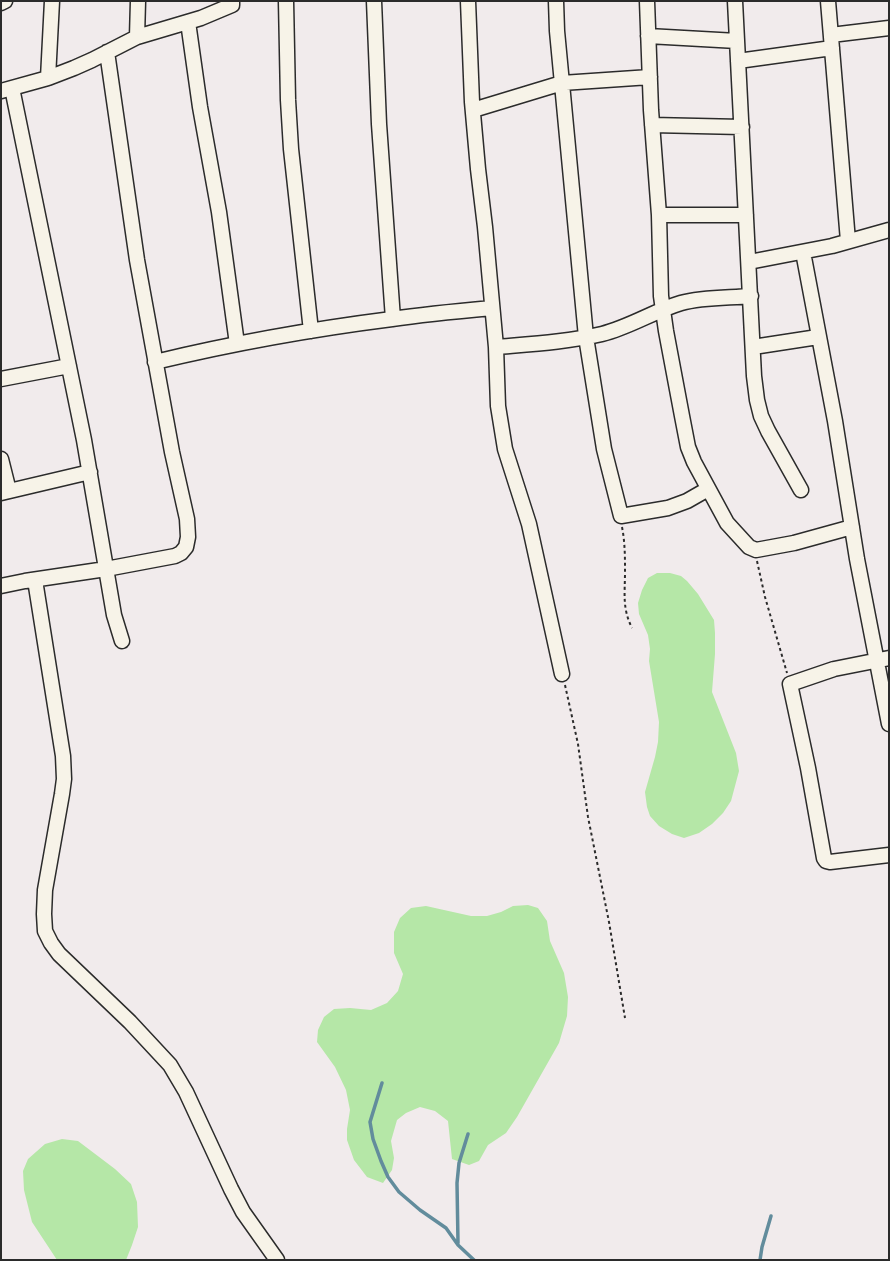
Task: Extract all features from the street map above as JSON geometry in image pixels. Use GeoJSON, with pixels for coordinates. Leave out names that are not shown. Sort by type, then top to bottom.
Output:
{"type":"FeatureCollection","features":[{"type":"Feature","properties":{"kind":"street"},"geometry":{"type":"LineString","coordinates":[[48,78],[52,1]]}},
{"type":"Feature","properties":{"kind":"street"},"geometry":{"type":"LineString","coordinates":[[137,37],[138,1]]}},
{"type":"Feature","properties":{"kind":"street"},"geometry":{"type":"LineString","coordinates":[[122,641],[114,615],[90,472],[69,366],[7,89],[48,78],[80,65],[137,37],[201,18],[232,5],[232,1]]}},
{"type":"Feature","properties":{"kind":"street"},"geometry":{"type":"LineString","coordinates":[[286,1],[288,100],[291,149],[311,331]]}},
{"type":"Feature","properties":{"kind":"street"},"geometry":{"type":"LineString","coordinates":[[374,1],[379,124],[393,319]]}},
{"type":"Feature","properties":{"kind":"street"},"geometry":{"type":"LineString","coordinates":[[468,1],[473,110],[496,347],[498,406],[505,449],[529,524],[543,581],[562,674]]}},
{"type":"Feature","properties":{"kind":"street"},"geometry":{"type":"LineString","coordinates":[[556,1],[557,31],[586,337],[604,449],[621,516],[668,508],[687,501],[708,489]]}},
{"type":"Feature","properties":{"kind":"street"},"geometry":{"type":"LineString","coordinates":[[647,1],[652,125],[663,309],[688,447],[694,462],[727,523],[749,547],[756,550],[794,544],[852,526]]}},
{"type":"Feature","properties":{"kind":"street"},"geometry":{"type":"LineString","coordinates":[[735,1],[754,376],[762,416],[768,431],[801,490]]}},
{"type":"Feature","properties":{"kind":"street"},"geometry":{"type":"LineString","coordinates":[[828,1],[848,241]]}},
{"type":"Feature","properties":{"kind":"street"},"geometry":{"type":"LineString","coordinates":[[188,22],[237,344]]}},
{"type":"Feature","properties":{"kind":"street"},"geometry":{"type":"LineString","coordinates":[[738,61],[832,42],[889,28]]}},
{"type":"Feature","properties":{"kind":"street"},"geometry":{"type":"LineString","coordinates":[[648,36],[737,40]]}},
{"type":"Feature","properties":{"kind":"street"},"geometry":{"type":"LineString","coordinates":[[1,586],[175,556],[181,553],[186,547],[188,537],[187,519],[172,452],[137,260],[107,52]]}},
{"type":"Feature","properties":{"kind":"street"},"geometry":{"type":"LineString","coordinates":[[473,110],[562,83],[650,77]]}},
{"type":"Feature","properties":{"kind":"street"},"geometry":{"type":"LineString","coordinates":[[652,125],[742,127]]}},
{"type":"Feature","properties":{"kind":"street"},"geometry":{"type":"LineString","coordinates":[[658,215],[746,215]]}},
{"type":"Feature","properties":{"kind":"street"},"geometry":{"type":"LineString","coordinates":[[749,262],[803,252],[888,232]]}},
{"type":"Feature","properties":{"kind":"street"},"geometry":{"type":"LineString","coordinates":[[803,252],[835,421],[852,526],[883,660],[889,724]]}},
{"type":"Feature","properties":{"kind":"street"},"geometry":{"type":"LineString","coordinates":[[496,347],[586,337],[617,330],[663,309],[692,301],[750,296]]}},
{"type":"Feature","properties":{"kind":"street"},"geometry":{"type":"LineString","coordinates":[[155,362],[237,344],[311,331],[393,319],[492,308]]}},
{"type":"Feature","properties":{"kind":"street"},"geometry":{"type":"LineString","coordinates":[[753,347],[818,337]]}},
{"type":"Feature","properties":{"kind":"street"},"geometry":{"type":"LineString","coordinates":[[1,379],[69,366]]}},
{"type":"Feature","properties":{"kind":"street"},"geometry":{"type":"LineString","coordinates":[[1,459],[5,492],[90,472]]}},
{"type":"Feature","properties":{"kind":"street"},"geometry":{"type":"LineString","coordinates":[[35,580],[63,756],[64,779],[45,890],[45,931],[59,954],[130,1022],[170,1065],[186,1092],[243,1212],[277,1260]]}},
{"type":"Feature","properties":{"kind":"street"},"geometry":{"type":"LineString","coordinates":[[883,660],[834,669],[790,684],[808,768],[824,858],[830,862],[889,855]]}},
{"type":"Feature","properties":{"kind":"path"},"geometry":{"type":"LineString","coordinates":[[621,516],[625,558],[624,604],[627,617],[632,628]]}},
{"type":"Feature","properties":{"kind":"path"},"geometry":{"type":"LineString","coordinates":[[756,550],[759,573],[765,597],[790,684]]}},
{"type":"Feature","properties":{"kind":"path"},"geometry":{"type":"LineString","coordinates":[[562,674],[578,744],[588,817],[609,922],[625,1018]]}},
{"type":"Feature","properties":{"kind":"green space"},"geometry":{"type":"Polygon","coordinates":[[[657,573],[670,573],[681,576],[698,594],[714,620],[715,654],[712,692],[736,753],[739,771],[731,801],[723,813],[712,824],[699,833],[684,838],[672,834],[659,826],[650,816],[645,792],[658,742],[659,722],[649,661],[650,649],[648,635],[639,614],[638,603],[648,578],[657,573]]]}},
{"type":"Feature","properties":{"kind":"green space"},"geometry":{"type":"Polygon","coordinates":[[[528,905],[538,908],[547,921],[550,941],[564,973],[568,997],[567,1016],[559,1043],[517,1117],[506,1133],[488,1145],[479,1161],[469,1165],[452,1159],[448,1121],[435,1111],[420,1107],[406,1113],[397,1120],[391,1141],[394,1158],[392,1170],[383,1183],[367,1177],[354,1160],[347,1140],[350,1110],[346,1090],[335,1067],[317,1042],[318,1030],[324,1017],[334,1009],[350,1008],[371,1010],[387,1003],[398,991],[403,974],[394,953],[394,932],[400,918],[411,908],[426,906],[471,916],[487,916],[501,912],[513,906],[528,905]]]}},
{"type":"Feature","properties":{"kind":"green space"},"geometry":{"type":"Polygon","coordinates":[[[62,1139],[78,1141],[115,1169],[131,1184],[137,1202],[138,1227],[126,1260],[57,1260],[32,1222],[24,1190],[23,1171],[28,1159],[45,1144],[62,1139]]]}},
{"type":"Feature","properties":{"kind":"waterway"},"geometry":{"type":"LineString","coordinates":[[382,1083],[370,1122],[373,1139],[388,1177],[399,1192],[420,1210],[446,1228],[458,1245],[474,1260]]}},
{"type":"Feature","properties":{"kind":"waterway"},"geometry":{"type":"LineString","coordinates":[[458,1243],[457,1183],[459,1163],[468,1134]]}},
{"type":"Feature","properties":{"kind":"waterway"},"geometry":{"type":"LineString","coordinates":[[760,1260],[762,1247],[771,1216]]}}]}
